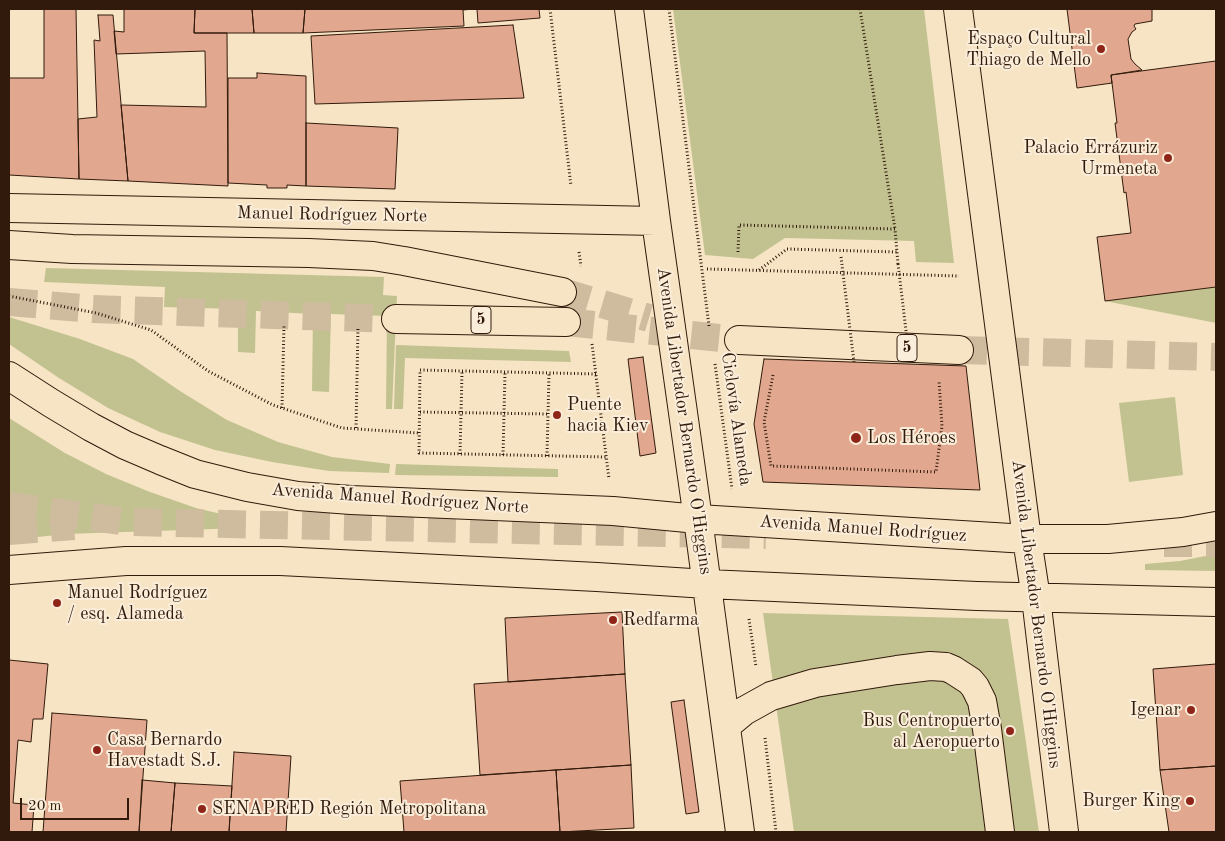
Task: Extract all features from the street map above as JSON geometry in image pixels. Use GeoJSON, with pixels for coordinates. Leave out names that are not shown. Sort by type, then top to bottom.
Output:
{"type":"FeatureCollection","features":[{"type":"Feature","properties":{"kind":"main road","name":"Avenida Libertador Bernardo O'Higgins"},"geometry":{"type":"LineString","coordinates":[[629,9],[656,221],[740,832]]}},
{"type":"Feature","properties":{"kind":"main road","name":"Avenida Libertador Bernardo O'Higgins"},"geometry":{"type":"LineString","coordinates":[[958,9],[1036,598],[1064,832]]}},
{"type":"Feature","properties":{"kind":"main road","name":"Manuel Rodríguez Norte"},"geometry":{"type":"LineString","coordinates":[[9,208],[656,221]]}},
{"type":"Feature","properties":{"kind":"main road"},"geometry":{"type":"LineString","coordinates":[[9,246],[373,256],[562,292]]}},
{"type":"Feature","properties":{"kind":"main road","name":"5"},"geometry":{"type":"LineString","coordinates":[[396,319],[566,322]]}},
{"type":"Feature","properties":{"kind":"main road","name":"5"},"geometry":{"type":"LineString","coordinates":[[739,340],[959,350]]}},
{"type":"Feature","properties":{"kind":"main road","name":"Avenida Manuel Rodríguez Norte"},"geometry":{"type":"LineString","coordinates":[[9,376],[51,403],[125,445],[196,474],[247,488],[298,496],[351,500],[613,511],[698,519]]}},
{"type":"Feature","properties":{"kind":"main road","name":"Avenida Manuel Rodríguez"},"geometry":{"type":"LineString","coordinates":[[698,519],[1027,539],[1108,539],[1183,532],[1216,526]]}},
{"type":"Feature","properties":{"kind":"main road"},"geometry":{"type":"LineString","coordinates":[[9,570],[126,561],[280,561],[745,586],[1036,598],[1216,602]]}},
{"type":"Feature","properties":{"kind":"main road"},"geometry":{"type":"LineString","coordinates":[[726,726],[744,711],[785,691],[815,683],[897,670],[937,666],[946,667],[970,681],[982,701],[988,728],[1000,832]]}},
{"type":"Feature","properties":{"kind":"path"},"geometry":{"type":"LineString","coordinates":[[669,9],[710,328]]}},
{"type":"Feature","properties":{"kind":"path"},"geometry":{"type":"LineString","coordinates":[[860,9],[896,229],[910,371]]}},
{"type":"Feature","properties":{"kind":"path"},"geometry":{"type":"LineString","coordinates":[[738,252],[739,225],[896,229]]}},
{"type":"Feature","properties":{"kind":"path"},"geometry":{"type":"LineString","coordinates":[[759,270],[788,249],[897,252]]}},
{"type":"Feature","properties":{"kind":"path"},"geometry":{"type":"LineString","coordinates":[[840,250],[854,362]]}},
{"type":"Feature","properties":{"kind":"path"},"geometry":{"type":"LineString","coordinates":[[707,268],[959,276]]}},
{"type":"Feature","properties":{"kind":"path"},"geometry":{"type":"LineString","coordinates":[[9,296],[96,313],[151,330],[208,371],[273,406],[342,428],[419,433]]}},
{"type":"Feature","properties":{"kind":"path"},"geometry":{"type":"LineString","coordinates":[[282,408],[284,325]]}},
{"type":"Feature","properties":{"kind":"path"},"geometry":{"type":"LineString","coordinates":[[356,428],[358,327]]}},
{"type":"Feature","properties":{"kind":"path","name":"Ciclovía Alameda"},"geometry":{"type":"LineString","coordinates":[[714,357],[736,521]]}},
{"type":"Feature","properties":{"kind":"path"},"geometry":{"type":"LineString","coordinates":[[596,374],[420,370],[419,453],[606,457]]}},
{"type":"Feature","properties":{"kind":"path"},"geometry":{"type":"LineString","coordinates":[[460,454],[462,372]]}},
{"type":"Feature","properties":{"kind":"path"},"geometry":{"type":"LineString","coordinates":[[503,455],[505,372]]}},
{"type":"Feature","properties":{"kind":"path"},"geometry":{"type":"LineString","coordinates":[[547,456],[549,373]]}},
{"type":"Feature","properties":{"kind":"path"},"geometry":{"type":"LineString","coordinates":[[774,373],[764,422],[771,466],[936,472],[942,426],[939,380]]}},
{"type":"Feature","properties":{"kind":"path"},"geometry":{"type":"LineString","coordinates":[[420,412],[548,414]]}},
{"type":"Feature","properties":{"kind":"path"},"geometry":{"type":"LineString","coordinates":[[745,586],[776,832]]}},
{"type":"Feature","properties":{"kind":"green space"},"geometry":{"type":"Polygon","coordinates":[[[673,9],[924,9],[954,263],[916,262],[914,241],[785,238],[753,259],[705,255],[673,9]]]}},
{"type":"Feature","properties":{"kind":"green space"},"geometry":{"type":"Polygon","coordinates":[[[46,268],[384,277],[383,295],[397,296],[392,409],[386,409],[387,316],[331,314],[329,392],[312,391],[313,314],[256,311],[255,353],[238,352],[238,309],[164,307],[165,287],[44,282],[46,268]]]}},
{"type":"Feature","properties":{"kind":"green space"},"geometry":{"type":"Polygon","coordinates":[[[1216,287],[1216,323],[1105,301],[1216,287]]]}},
{"type":"Feature","properties":{"kind":"green space"},"geometry":{"type":"Polygon","coordinates":[[[9,317],[80,339],[133,359],[227,420],[278,442],[332,457],[390,464],[389,473],[329,471],[272,462],[215,450],[160,432],[108,408],[9,344],[9,317]]]}},
{"type":"Feature","properties":{"kind":"green space"},"geometry":{"type":"Polygon","coordinates":[[[396,345],[569,351],[571,362],[405,358],[403,409],[394,409],[396,345]]]}},
{"type":"Feature","properties":{"kind":"green space"},"geometry":{"type":"Polygon","coordinates":[[[1175,397],[1183,475],[1129,482],[1119,403],[1175,397]]]}},
{"type":"Feature","properties":{"kind":"green space"},"geometry":{"type":"Polygon","coordinates":[[[9,418],[65,453],[106,474],[196,508],[242,519],[242,528],[66,534],[9,540],[9,418]]]}},
{"type":"Feature","properties":{"kind":"green space"},"geometry":{"type":"Polygon","coordinates":[[[396,464],[558,469],[558,477],[395,475],[396,464]]]}},
{"type":"Feature","properties":{"kind":"green space"},"geometry":{"type":"Polygon","coordinates":[[[1216,554],[1216,571],[1145,570],[1145,564],[1180,561],[1216,554]]]}},
{"type":"Feature","properties":{"kind":"green space"},"geometry":{"type":"Polygon","coordinates":[[[763,613],[1008,619],[1039,832],[794,832],[763,613]]]}},
{"type":"Feature","properties":{"kind":"building"},"geometry":{"type":"Polygon","coordinates":[[[44,9],[76,9],[79,179],[9,175],[9,78],[44,78],[44,9]]]}},
{"type":"Feature","properties":{"kind":"building"},"geometry":{"type":"Polygon","coordinates":[[[124,9],[195,9],[194,33],[227,33],[228,186],[128,181],[121,105],[206,107],[205,51],[116,54],[114,31],[124,32],[124,9]]]}},
{"type":"Feature","properties":{"kind":"building"},"geometry":{"type":"Polygon","coordinates":[[[195,9],[252,9],[254,33],[194,33],[195,9]]]}},
{"type":"Feature","properties":{"kind":"building"},"geometry":{"type":"Polygon","coordinates":[[[252,9],[305,9],[303,33],[254,33],[252,9]]]}},
{"type":"Feature","properties":{"kind":"building"},"geometry":{"type":"Polygon","coordinates":[[[305,9],[474,9],[463,10],[464,26],[303,33],[305,9]]]}},
{"type":"Feature","properties":{"kind":"building"},"geometry":{"type":"Polygon","coordinates":[[[477,9],[539,9],[540,18],[478,23],[477,9]]]}},
{"type":"Feature","properties":{"kind":"building","name":"Espaço Cultural Thiago de Mello"},"geometry":{"type":"Polygon","coordinates":[[[1067,9],[1152,9],[1152,21],[1135,24],[1136,29],[1128,39],[1131,59],[1142,70],[1111,75],[1112,83],[1077,88],[1067,9]]]}},
{"type":"Feature","properties":{"kind":"building"},"geometry":{"type":"Polygon","coordinates":[[[98,15],[113,15],[128,181],[79,179],[78,119],[97,117],[94,40],[100,41],[98,15]]]}},
{"type":"Feature","properties":{"kind":"building"},"geometry":{"type":"Polygon","coordinates":[[[513,25],[524,98],[315,104],[311,36],[513,25]]]}},
{"type":"Feature","properties":{"kind":"building","name":"Palacio Errázuriz Urmeneta"},"geometry":{"type":"Polygon","coordinates":[[[1216,61],[1216,287],[1105,301],[1097,237],[1131,233],[1115,123],[1117,123],[1111,75],[1216,61]]]}},
{"type":"Feature","properties":{"kind":"building"},"geometry":{"type":"Polygon","coordinates":[[[257,73],[306,76],[306,186],[287,185],[287,188],[267,188],[267,185],[228,183],[228,78],[257,78],[257,73]]]}},
{"type":"Feature","properties":{"kind":"building"},"geometry":{"type":"Polygon","coordinates":[[[306,123],[398,128],[395,189],[306,186],[306,123]]]}},
{"type":"Feature","properties":{"kind":"building"},"geometry":{"type":"Polygon","coordinates":[[[643,357],[656,453],[640,456],[628,359],[643,357]]]}},
{"type":"Feature","properties":{"kind":"building"},"geometry":{"type":"Polygon","coordinates":[[[764,359],[966,366],[980,490],[763,482],[754,424],[764,359]]]}},
{"type":"Feature","properties":{"kind":"building"},"geometry":{"type":"Polygon","coordinates":[[[622,612],[625,674],[508,682],[505,618],[622,612]]]}},
{"type":"Feature","properties":{"kind":"building"},"geometry":{"type":"Polygon","coordinates":[[[9,660],[48,664],[43,719],[33,719],[31,742],[18,740],[13,803],[34,805],[32,832],[9,832],[9,660]]]}},
{"type":"Feature","properties":{"kind":"building"},"geometry":{"type":"Polygon","coordinates":[[[1216,664],[1216,766],[1160,770],[1153,669],[1216,664]]]}},
{"type":"Feature","properties":{"kind":"building"},"geometry":{"type":"Polygon","coordinates":[[[625,674],[631,765],[480,775],[474,684],[625,674]]]}},
{"type":"Feature","properties":{"kind":"building"},"geometry":{"type":"Polygon","coordinates":[[[684,700],[699,812],[686,814],[671,702],[684,700]]]}},
{"type":"Feature","properties":{"kind":"building","name":"Casa Bernardo Havestadt S.J."},"geometry":{"type":"Polygon","coordinates":[[[52,713],[147,720],[139,832],[43,832],[52,713]]]}},
{"type":"Feature","properties":{"kind":"building"},"geometry":{"type":"Polygon","coordinates":[[[234,752],[291,756],[286,832],[229,832],[234,752]]]}},
{"type":"Feature","properties":{"kind":"building"},"geometry":{"type":"Polygon","coordinates":[[[631,765],[634,828],[560,832],[556,770],[631,765]]]}},
{"type":"Feature","properties":{"kind":"building","name":"Burger King"},"geometry":{"type":"Polygon","coordinates":[[[1216,766],[1216,832],[1169,832],[1160,770],[1216,766]]]}},
{"type":"Feature","properties":{"kind":"building"},"geometry":{"type":"Polygon","coordinates":[[[556,770],[560,832],[404,832],[400,781],[556,770]]]}},
{"type":"Feature","properties":{"kind":"building"},"geometry":{"type":"Polygon","coordinates":[[[142,780],[175,783],[171,832],[139,832],[142,780]]]}},
{"type":"Feature","properties":{"kind":"building","name":"SENAPRED Región Metropolitana"},"geometry":{"type":"Polygon","coordinates":[[[175,783],[232,786],[229,832],[171,832],[175,783]]]}},
{"type":"Feature","properties":{"kind":"tunnel"},"geometry":{"type":"LineString","coordinates":[[562,292],[649,318]]}},
{"type":"Feature","properties":{"kind":"tunnel"},"geometry":{"type":"LineString","coordinates":[[9,302],[93,309],[396,319]]}},
{"type":"Feature","properties":{"kind":"tunnel"},"geometry":{"type":"LineString","coordinates":[[566,322],[739,340]]}},
{"type":"Feature","properties":{"kind":"tunnel"},"geometry":{"type":"LineString","coordinates":[[959,350],[1216,357]]}},
{"type":"Feature","properties":{"kind":"tunnel"},"geometry":{"type":"LineString","coordinates":[[9,506],[128,522],[766,535]]}},
{"type":"Feature","properties":{"kind":"tunnel"},"geometry":{"type":"LineString","coordinates":[[9,531],[74,526]]}},
{"type":"Feature","properties":{"kind":"tunnel"},"geometry":{"type":"LineString","coordinates":[[1164,543],[1216,543]]}},
{"type":"Feature","properties":{"kind":"place","name":"Espaço Cultural Thiago de Mello"},"geometry":{"type":"Point","coordinates":[1101,49]}},
{"type":"Feature","properties":{"kind":"place","name":"Palacio Errázuriz Urmeneta"},"geometry":{"type":"Point","coordinates":[1168,158]}},
{"type":"Feature","properties":{"kind":"place","name":"Puente hacia Kiev"},"geometry":{"type":"Point","coordinates":[557,415]}},
{"type":"Feature","properties":{"kind":"place","name":"Los Héroes"},"geometry":{"type":"Point","coordinates":[856,438]}},
{"type":"Feature","properties":{"kind":"place","name":"Manuel Rodríguez / esq. Alameda"},"geometry":{"type":"Point","coordinates":[57,603]}},
{"type":"Feature","properties":{"kind":"place","name":"Redfarma"},"geometry":{"type":"Point","coordinates":[613,620]}},
{"type":"Feature","properties":{"kind":"place","name":"Igenar"},"geometry":{"type":"Point","coordinates":[1191,710]}},
{"type":"Feature","properties":{"kind":"place","name":"Bus Centropuerto al Aeropuerto"},"geometry":{"type":"Point","coordinates":[1010,731]}},
{"type":"Feature","properties":{"kind":"place","name":"Casa Bernardo Havestadt S.J."},"geometry":{"type":"Point","coordinates":[97,750]}},
{"type":"Feature","properties":{"kind":"place","name":"Burger King"},"geometry":{"type":"Point","coordinates":[1190,801]}},
{"type":"Feature","properties":{"kind":"place","name":"SENAPRED Región Metropolitana"},"geometry":{"type":"Point","coordinates":[202,809]}}]}
